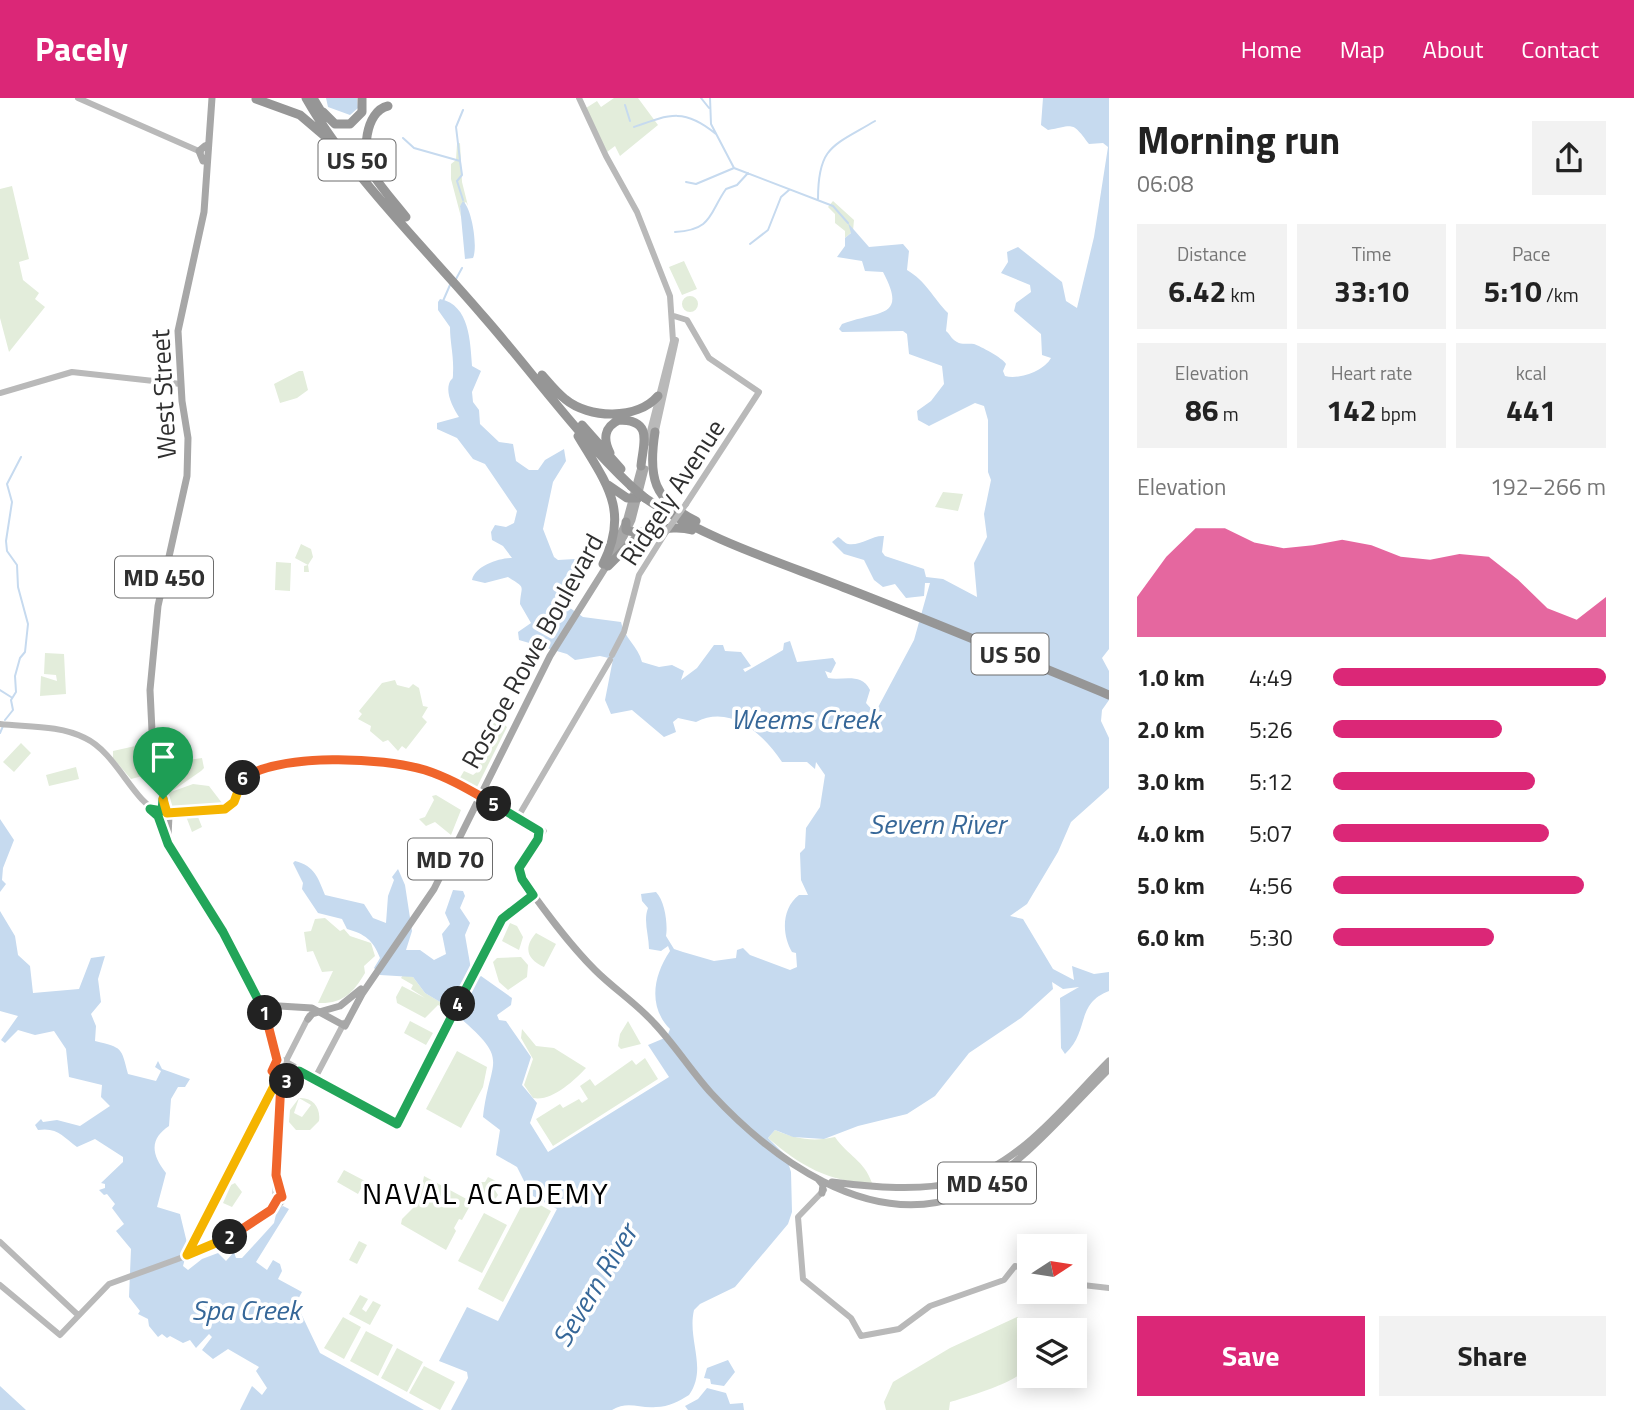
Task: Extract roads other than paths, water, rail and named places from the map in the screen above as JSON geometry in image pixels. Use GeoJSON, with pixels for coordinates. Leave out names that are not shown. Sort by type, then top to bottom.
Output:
{"type":"FeatureCollection","features":[{"type":"Feature","properties":{"kind":"highway"},"geometry":{"type":"LineString","coordinates":[[254,99],[270,98]]}},
{"type":"Feature","properties":{"kind":"highway","name":"US 50"},"geometry":{"type":"LineString","coordinates":[[306,98],[332,138],[374,189],[463,288],[615,464],[640,497],[739,544],[1109,694]]}},
{"type":"Feature","properties":{"kind":"highway"},"geometry":{"type":"LineString","coordinates":[[314,98],[330,120],[342,125],[360,117],[364,98]]}},
{"type":"Feature","properties":{"kind":"highway","name":"US 50"},"geometry":{"type":"LineString","coordinates":[[314,98],[347,148],[436,257]]}},
{"type":"Feature","properties":{"kind":"highway"},"geometry":{"type":"LineString","coordinates":[[364,98],[368,157],[372,173],[406,218]]}},
{"type":"Feature","properties":{"kind":"highway"},"geometry":{"type":"LineString","coordinates":[[254,99],[287,108],[306,119],[374,189]]}},
{"type":"Feature","properties":{"kind":"highway"},"geometry":{"type":"LineString","coordinates":[[368,143],[374,114],[388,102]]}},
{"type":"Feature","properties":{"kind":"highway"},"geometry":{"type":"LineString","coordinates":[[542,380],[565,399],[582,408],[638,417],[652,432],[652,471],[661,496],[686,516],[739,544]]}},
{"type":"Feature","properties":{"kind":"highway"},"geometry":{"type":"LineString","coordinates":[[542,380],[612,489],[640,497]]}},
{"type":"Feature","properties":{"kind":"highway","name":"US 50"},"geometry":{"type":"LineString","coordinates":[[542,380],[602,459],[631,484]]}},
{"type":"Feature","properties":{"kind":"highway"},"geometry":{"type":"LineString","coordinates":[[622,413],[644,410],[657,396]]}},
{"type":"Feature","properties":{"kind":"highway"},"geometry":{"type":"LineString","coordinates":[[615,464],[605,443],[606,433],[615,422],[629,420],[639,425],[645,435],[643,468]]}},
{"type":"Feature","properties":{"kind":"highway"},"geometry":{"type":"LineString","coordinates":[[643,468],[652,432]]}},
{"type":"Feature","properties":{"kind":"highway"},"geometry":{"type":"LineString","coordinates":[[596,466],[613,498],[617,516],[614,540],[606,565]]}},
{"type":"Feature","properties":{"kind":"highway"},"geometry":{"type":"LineString","coordinates":[[626,527],[648,530],[677,527],[739,544]]}},
{"type":"Feature","properties":{"kind":"highway"},"geometry":{"type":"LineString","coordinates":[[606,565],[623,548],[648,530]]}},
{"type":"Feature","properties":{"kind":"main road"},"geometry":{"type":"LineString","coordinates":[[78,98],[204,153]]}},
{"type":"Feature","properties":{"kind":"main road","name":"West Street"},"geometry":{"type":"LineString","coordinates":[[210,98],[204,153],[203,218],[179,321],[181,384],[188,428],[187,476],[158,606],[150,690],[151,730],[170,846],[263,1005],[277,1060]]}},
{"type":"Feature","properties":{"kind":"main road"},"geometry":{"type":"LineString","coordinates":[[577,98],[637,212],[673,290],[676,316],[675,348],[652,432]]}},
{"type":"Feature","properties":{"kind":"main road"},"geometry":{"type":"LineString","coordinates":[[652,432],[657,396],[673,341],[676,316]]}},
{"type":"Feature","properties":{"kind":"main road","name":"Ridgely Avenue"},"geometry":{"type":"LineString","coordinates":[[518,817],[624,632],[639,575],[759,392],[709,358],[690,324],[676,316]]}},
{"type":"Feature","properties":{"kind":"main road"},"geometry":{"type":"LineString","coordinates":[[0,392],[72,372],[181,384]]}},
{"type":"Feature","properties":{"kind":"main road","name":"Roscoe Rowe Boulevard"},"geometry":{"type":"LineString","coordinates":[[308,1019],[346,1002],[369,981],[414,918],[549,655],[606,565],[626,527],[640,497],[643,468]]}},
{"type":"Feature","properties":{"kind":"main road"},"geometry":{"type":"LineString","coordinates":[[2,724],[57,730],[88,739],[112,759],[150,809],[165,815],[225,809],[234,802],[245,776],[295,762],[404,765],[440,775],[543,831],[519,868],[522,879],[533,895],[502,919],[397,1124],[288,1063],[277,1060]]}},
{"type":"Feature","properties":{"kind":"main road"},"geometry":{"type":"LineString","coordinates":[[532,825],[539,831],[538,839]]}},
{"type":"Feature","properties":{"kind":"main road","name":"MD 450"},"geometry":{"type":"LineString","coordinates":[[533,895],[597,972],[650,1019],[735,1119],[780,1156],[814,1176],[839,1189],[877,1201],[932,1203],[972,1191],[1003,1171],[1109,1069]]}},
{"type":"Feature","properties":{"kind":"main road","name":"MD 70"},"geometry":{"type":"LineString","coordinates":[[316,1081],[369,981]]}},
{"type":"Feature","properties":{"kind":"main road"},"geometry":{"type":"LineString","coordinates":[[263,1005],[313,1008],[344,1025]]}},
{"type":"Feature","properties":{"kind":"main road"},"geometry":{"type":"LineString","coordinates":[[277,1079],[287,1081],[290,1075],[288,1063],[313,1008]]}},
{"type":"Feature","properties":{"kind":"main road","name":"MD 450"},"geometry":{"type":"LineString","coordinates":[[277,1060],[272,1067],[277,1079]]}},
{"type":"Feature","properties":{"kind":"main road","name":"MD 450"},"geometry":{"type":"LineString","coordinates":[[828,1182],[932,1186],[962,1181],[984,1172],[1027,1141],[1109,1061]]}},
{"type":"Feature","properties":{"kind":"main road"},"geometry":{"type":"LineString","coordinates":[[290,1075],[299,1071]]}},
{"type":"Feature","properties":{"kind":"main road"},"geometry":{"type":"LineString","coordinates":[[277,1079],[275,1188],[278,1200]]}},
{"type":"Feature","properties":{"kind":"main road"},"geometry":{"type":"LineString","coordinates":[[186,1256],[277,1079]]}},
{"type":"Feature","properties":{"kind":"main road"},"geometry":{"type":"LineString","coordinates":[[0,1284],[60,1335],[101,1289],[121,1278],[222,1243],[271,1210],[278,1200],[276,1175]]}},
{"type":"Feature","properties":{"kind":"main road"},"geometry":{"type":"LineString","coordinates":[[814,1176],[822,1184],[822,1193]]}},
{"type":"Feature","properties":{"kind":"main road"},"geometry":{"type":"LineString","coordinates":[[822,1193],[828,1182]]}},
{"type":"Feature","properties":{"kind":"main road"},"geometry":{"type":"LineString","coordinates":[[839,1189],[828,1188],[804,1208],[799,1217],[802,1274],[808,1284],[857,1326],[861,1336],[899,1329],[930,1306],[1002,1281],[1017,1267]]}},
{"type":"Feature","properties":{"kind":"main road"},"geometry":{"type":"LineString","coordinates":[[0,1241],[78,1315]]}},
{"type":"Feature","properties":{"kind":"main road"},"geometry":{"type":"LineString","coordinates":[[1087,1285],[1109,1288]]}},
{"type":"Feature","properties":{"kind":"water"},"geometry":{"type":"Polygon","coordinates":[[[326,98],[357,98],[358,108],[350,115],[328,107],[326,98]]]}},
{"type":"Feature","properties":{"kind":"water","name":"Severn River"},"geometry":{"type":"Polygon","coordinates":[[[1043,98],[1109,98],[1109,649],[1102,658],[1109,671],[1109,700],[1102,710],[1101,721],[1109,738],[1109,788],[1071,822],[1058,852],[1027,904],[1010,916],[1023,919],[1053,969],[1074,980],[1072,966],[1094,974],[1109,972],[1109,991],[1091,1003],[1078,1036],[1065,1054],[1061,1048],[1060,998],[1079,987],[1063,989],[1052,982],[1053,989],[1021,1018],[969,1053],[935,1096],[907,1114],[858,1126],[824,1139],[793,1137],[775,1130],[768,1138],[786,1156],[791,1172],[792,1212],[788,1224],[735,1287],[700,1304],[694,1310],[697,1375],[689,1395],[665,1406],[629,1405],[612,1410],[451,1410],[468,1378],[467,1372],[439,1361],[467,1307],[498,1321],[557,1209],[531,1195],[517,1167],[496,1155],[500,1130],[483,1117],[493,1061],[486,1043],[457,1012],[425,993],[413,977],[380,975],[374,968],[380,958],[371,942],[359,933],[347,929],[342,919],[318,913],[302,889],[303,883],[293,863],[302,863],[311,869],[325,895],[364,904],[373,918],[386,923],[388,896],[394,880],[392,877],[398,869],[405,885],[412,931],[406,950],[420,950],[434,960],[446,954],[442,934],[450,924],[445,913],[453,890],[463,891],[465,896],[460,908],[470,923],[465,935],[472,975],[478,978],[481,976],[512,998],[511,1005],[497,1015],[499,1020],[506,1021],[531,1057],[522,1085],[537,1103],[530,1123],[548,1152],[669,1077],[648,1045],[667,1037],[670,1029],[658,1011],[655,991],[660,971],[670,951],[668,946],[661,951],[649,949],[646,923],[648,908],[642,901],[641,894],[656,892],[662,901],[667,926],[666,936],[674,949],[714,961],[736,958],[737,950],[743,948],[750,955],[790,970],[797,967],[796,953],[792,952],[786,938],[786,915],[799,895],[808,895],[801,880],[800,853],[805,848],[806,828],[820,807],[825,775],[816,762],[815,769],[807,762],[782,762],[755,732],[733,719],[709,717],[696,722],[678,718],[673,722],[676,732],[664,737],[632,710],[611,714],[605,700],[613,659],[600,656],[575,660],[567,654],[519,640],[518,632],[531,623],[520,604],[520,586],[508,577],[485,583],[472,580],[478,571],[488,564],[512,558],[503,546],[492,540],[491,532],[495,525],[506,527],[514,523],[517,511],[485,464],[473,459],[457,438],[437,429],[437,423],[459,417],[448,392],[453,378],[450,327],[438,310],[438,302],[440,299],[450,303],[463,317],[472,366],[481,371],[472,392],[473,402],[479,410],[480,424],[499,442],[513,444],[516,461],[529,470],[538,470],[545,460],[564,449],[566,461],[553,482],[543,529],[554,557],[558,560],[575,559],[586,571],[572,589],[570,608],[583,617],[621,622],[642,662],[659,667],[672,665],[684,671],[681,680],[697,668],[714,645],[723,645],[725,651],[741,652],[751,666],[743,669],[745,672],[783,650],[784,643],[790,641],[797,662],[833,658],[836,663],[831,673],[825,671],[828,678],[857,679],[866,684],[870,690],[866,703],[875,713],[914,640],[930,583],[925,583],[924,596],[906,598],[895,584],[883,587],[874,580],[864,560],[844,554],[832,542],[838,537],[853,544],[884,536],[882,552],[885,556],[924,569],[926,577],[943,579],[977,597],[974,563],[987,537],[984,514],[991,480],[988,472],[988,420],[984,406],[975,403],[929,426],[918,420],[917,411],[931,401],[944,384],[942,366],[909,354],[907,334],[903,331],[842,332],[839,329],[842,324],[886,310],[891,305],[892,298],[883,272],[865,271],[862,261],[837,257],[845,246],[845,238],[851,233],[848,223],[869,247],[903,244],[909,251],[907,270],[924,284],[948,313],[946,331],[953,340],[977,345],[1001,359],[1006,364],[1003,371],[1005,376],[1024,375],[1043,367],[1051,358],[1042,355],[1041,334],[1014,311],[1016,303],[1031,292],[1030,285],[1001,273],[1008,262],[1007,252],[1018,247],[1062,282],[1066,301],[1077,308],[1094,237],[1108,147],[1103,143],[1089,144],[1072,126],[1048,130],[1041,125],[1043,98]]]}},
{"type":"Feature","properties":{"kind":"water"},"geometry":{"type":"Polygon","coordinates":[[[463,201],[471,220],[475,246],[473,258],[465,259],[460,206],[463,201]]]}},
{"type":"Feature","properties":{"kind":"water"},"geometry":{"type":"Polygon","coordinates":[[[0,819],[14,840],[3,868],[2,880],[6,884],[0,892],[0,819]]]}},
{"type":"Feature","properties":{"kind":"water","name":"Spa Creek"},"geometry":{"type":"Polygon","coordinates":[[[0,911],[15,936],[18,955],[30,966],[33,993],[79,989],[91,958],[105,956],[98,979],[101,1002],[91,1014],[96,1026],[95,1041],[119,1050],[128,1074],[156,1081],[161,1071],[155,1067],[158,1061],[162,1069],[190,1079],[185,1087],[178,1087],[171,1099],[169,1126],[159,1135],[155,1145],[160,1165],[166,1173],[157,1207],[180,1214],[188,1247],[183,1266],[188,1270],[202,1259],[218,1253],[226,1261],[234,1252],[236,1258],[242,1258],[274,1223],[277,1210],[283,1206],[289,1209],[256,1262],[267,1270],[273,1260],[280,1264],[282,1271],[278,1279],[302,1292],[296,1303],[320,1353],[424,1410],[240,1410],[252,1386],[262,1395],[267,1388],[256,1371],[259,1367],[228,1349],[213,1359],[202,1350],[212,1337],[209,1334],[196,1348],[190,1340],[183,1343],[162,1334],[158,1337],[149,1326],[148,1319],[138,1314],[140,1311],[129,1297],[131,1249],[116,1231],[124,1224],[112,1208],[115,1204],[107,1194],[104,1195],[99,1190],[105,1188],[105,1184],[101,1183],[123,1162],[123,1157],[95,1139],[77,1147],[60,1134],[51,1130],[38,1130],[35,1125],[41,1119],[43,1122],[57,1120],[80,1126],[110,1106],[101,1097],[102,1085],[69,1077],[66,1049],[54,1031],[35,1035],[18,1030],[5,1043],[1,1040],[18,1016],[0,1011],[0,911]]]}},
{"type":"Feature","properties":{"kind":"water"},"geometry":{"type":"Polygon","coordinates":[[[728,1360],[735,1372],[724,1386],[711,1384],[710,1379],[704,1378],[707,1368],[728,1360]]]}},
{"type":"Feature","properties":{"kind":"water"},"geometry":{"type":"Polygon","coordinates":[[[0,1386],[26,1410],[0,1410],[0,1386]]]}},
{"type":"Feature","properties":{"kind":"water"},"geometry":{"type":"Polygon","coordinates":[[[707,1388],[726,1393],[730,1404],[743,1403],[744,1410],[688,1410],[685,1406],[698,1399],[707,1388]]]}},
{"type":"Feature","properties":{"kind":"waterway"},"geometry":{"type":"LineString","coordinates":[[701,98],[709,108]]}},
{"type":"Feature","properties":{"kind":"waterway"},"geometry":{"type":"LineString","coordinates":[[710,98],[711,124],[734,168],[833,206],[848,223]]}},
{"type":"Feature","properties":{"kind":"waterway"},"geometry":{"type":"LineString","coordinates":[[625,105],[630,121]]}},
{"type":"Feature","properties":{"kind":"waterway"},"geometry":{"type":"LineString","coordinates":[[460,160],[456,127],[463,110]]}},
{"type":"Feature","properties":{"kind":"waterway"},"geometry":{"type":"LineString","coordinates":[[634,127],[677,116],[695,120],[716,134]]}},
{"type":"Feature","properties":{"kind":"waterway"},"geometry":{"type":"LineString","coordinates":[[818,199],[821,168],[825,158],[848,136],[875,121]]}},
{"type":"Feature","properties":{"kind":"waterway","name":"Weems Creek"},"geometry":{"type":"LineString","coordinates":[[403,138],[414,148],[460,161],[462,175],[457,181],[463,200]]}},
{"type":"Feature","properties":{"kind":"waterway"},"geometry":{"type":"LineString","coordinates":[[686,182],[696,184],[734,168]]}},
{"type":"Feature","properties":{"kind":"waterway"},"geometry":{"type":"LineString","coordinates":[[675,232],[687,231],[703,224],[726,189],[737,185],[748,173]]}},
{"type":"Feature","properties":{"kind":"waterway"},"geometry":{"type":"LineString","coordinates":[[750,244],[768,230],[781,197],[789,190]]}},
{"type":"Feature","properties":{"kind":"waterway","name":"Weems Creek"},"geometry":{"type":"LineString","coordinates":[[456,279],[462,268]]}},
{"type":"Feature","properties":{"kind":"waterway","name":"Weems Creek"},"geometry":{"type":"LineString","coordinates":[[443,301],[450,285]]}},
{"type":"Feature","properties":{"kind":"waterway"},"geometry":{"type":"LineString","coordinates":[[5,720],[13,710],[11,700],[16,692],[15,676],[20,658],[25,652],[28,624],[18,587],[17,565],[7,551],[6,541],[12,502],[7,484],[21,457]]}},
{"type":"Feature","properties":{"kind":"waterway"},"geometry":{"type":"LineString","coordinates":[[0,690],[11,697]]}},
{"type":"Feature","properties":{"kind":"waterway"},"geometry":{"type":"LineString","coordinates":[[0,733],[3,726]]}},
{"type":"Feature","properties":{"kind":"district","name":"NAVAL ACADEMY"},"geometry":{"type":"Point","coordinates":[486,1193]}}]}
